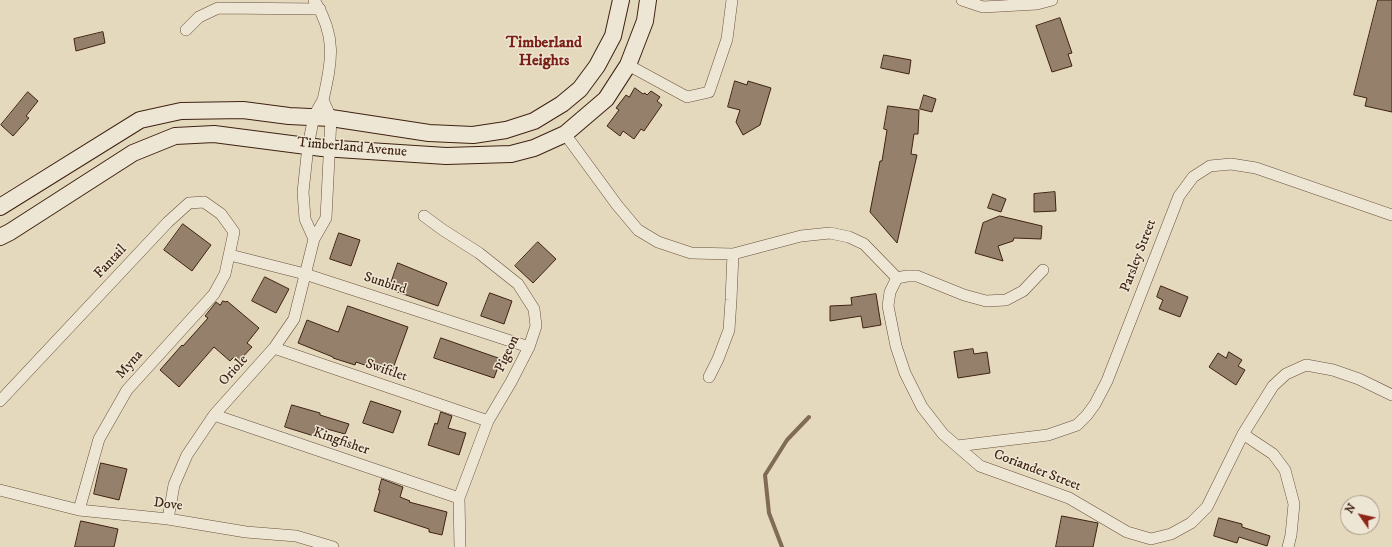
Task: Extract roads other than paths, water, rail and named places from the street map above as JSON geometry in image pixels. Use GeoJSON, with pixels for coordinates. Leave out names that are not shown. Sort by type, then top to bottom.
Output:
{"type":"FeatureCollection","features":[{"type":"Feature","properties":{"kind":"street","name":"Timberland Avenue"},"geometry":{"type":"LineString","coordinates":[[0,207],[140,120],[181,111],[243,110],[289,116],[331,118],[429,133],[473,135],[506,130],[534,121],[562,104],[580,89],[597,66],[613,36],[621,0]]}},
{"type":"Feature","properties":{"kind":"street","name":"Timberland Avenue"},"geometry":{"type":"LineString","coordinates":[[0,237],[133,153],[175,136],[214,134],[328,148],[446,156],[505,155],[534,148],[565,134],[606,99],[628,65],[645,21],[648,0]]}},
{"type":"Feature","properties":{"kind":"street"},"geometry":{"type":"LineString","coordinates":[[628,65],[687,97],[709,92],[727,39],[732,0]]}},
{"type":"Feature","properties":{"kind":"street"},"geometry":{"type":"LineString","coordinates":[[962,0],[983,7],[1037,4],[1052,0]]}},
{"type":"Feature","properties":{"kind":"street"},"geometry":{"type":"LineString","coordinates":[[186,30],[199,17],[218,8],[317,4],[327,27],[331,44],[330,69],[323,100],[314,116],[308,146],[303,192],[305,219],[314,240]]}},
{"type":"Feature","properties":{"kind":"street"},"geometry":{"type":"LineString","coordinates":[[323,100],[331,118]]}},
{"type":"Feature","properties":{"kind":"street","name":"Oriole"},"geometry":{"type":"LineString","coordinates":[[168,519],[174,485],[187,455],[214,415],[274,348],[294,319],[314,240],[326,218],[328,148],[331,118]]}},
{"type":"Feature","properties":{"kind":"street"},"geometry":{"type":"LineString","coordinates":[[565,134],[617,205],[638,230],[658,242],[691,253],[732,254],[801,236],[830,233],[848,237],[864,244],[897,278],[917,276],[964,295],[986,300],[1006,300],[1022,291],[1044,270]]}},
{"type":"Feature","properties":{"kind":"street","name":"Parsley Street"},"geometry":{"type":"LineString","coordinates":[[957,446],[1048,435],[1077,424],[1087,416],[1107,381],[1179,196],[1193,177],[1210,166],[1231,164],[1256,168],[1392,215]]}},
{"type":"Feature","properties":{"kind":"street","name":"Fantail"},"geometry":{"type":"LineString","coordinates":[[0,401],[168,222],[189,203],[204,202],[221,214],[234,232],[230,255]]}},
{"type":"Feature","properties":{"kind":"street","name":"Pigeon"},"geometry":{"type":"LineString","coordinates":[[424,216],[479,253],[518,284],[534,309],[536,326],[529,347],[511,382],[488,421],[460,498],[460,547]]}},
{"type":"Feature","properties":{"kind":"street"},"geometry":{"type":"LineString","coordinates":[[709,377],[718,359],[729,330],[732,254]]}},
{"type":"Feature","properties":{"kind":"street","name":"Sunbird"},"geometry":{"type":"LineString","coordinates":[[230,255],[306,274],[529,347]]}},
{"type":"Feature","properties":{"kind":"street","name":"Myna"},"geometry":{"type":"LineString","coordinates":[[79,510],[99,439],[127,390],[214,294],[225,274],[230,255]]}},
{"type":"Feature","properties":{"kind":"street","name":"Coriander Street"},"geometry":{"type":"LineString","coordinates":[[897,278],[890,292],[888,306],[896,346],[905,373],[922,407],[943,434],[980,466],[1069,498],[1127,532],[1151,538],[1170,534],[1191,523],[1207,506],[1243,434],[1273,386],[1286,374],[1306,365],[1333,370],[1392,394]]}},
{"type":"Feature","properties":{"kind":"street","name":"Swiftlet"},"geometry":{"type":"LineString","coordinates":[[274,348],[488,421]]}},
{"type":"Feature","properties":{"kind":"street","name":"Kingfisher"},"geometry":{"type":"LineString","coordinates":[[214,415],[460,498]]}},
{"type":"Feature","properties":{"kind":"street"},"geometry":{"type":"LineString","coordinates":[[1243,434],[1273,454],[1285,470],[1294,504],[1291,535],[1288,547]]}},
{"type":"Feature","properties":{"kind":"street","name":"Dove"},"geometry":{"type":"LineString","coordinates":[[0,490],[79,510],[168,519],[246,532],[296,536],[333,547]]}},
{"type":"Feature","properties":{"kind":"waterway"},"geometry":{"type":"LineString","coordinates":[[782,547],[769,513],[765,475],[787,440],[809,417]]}},
{"type":"Feature","properties":{"kind":"district","name":"Timberland Heights"},"geometry":{"type":"Point","coordinates":[544,53]}}]}
